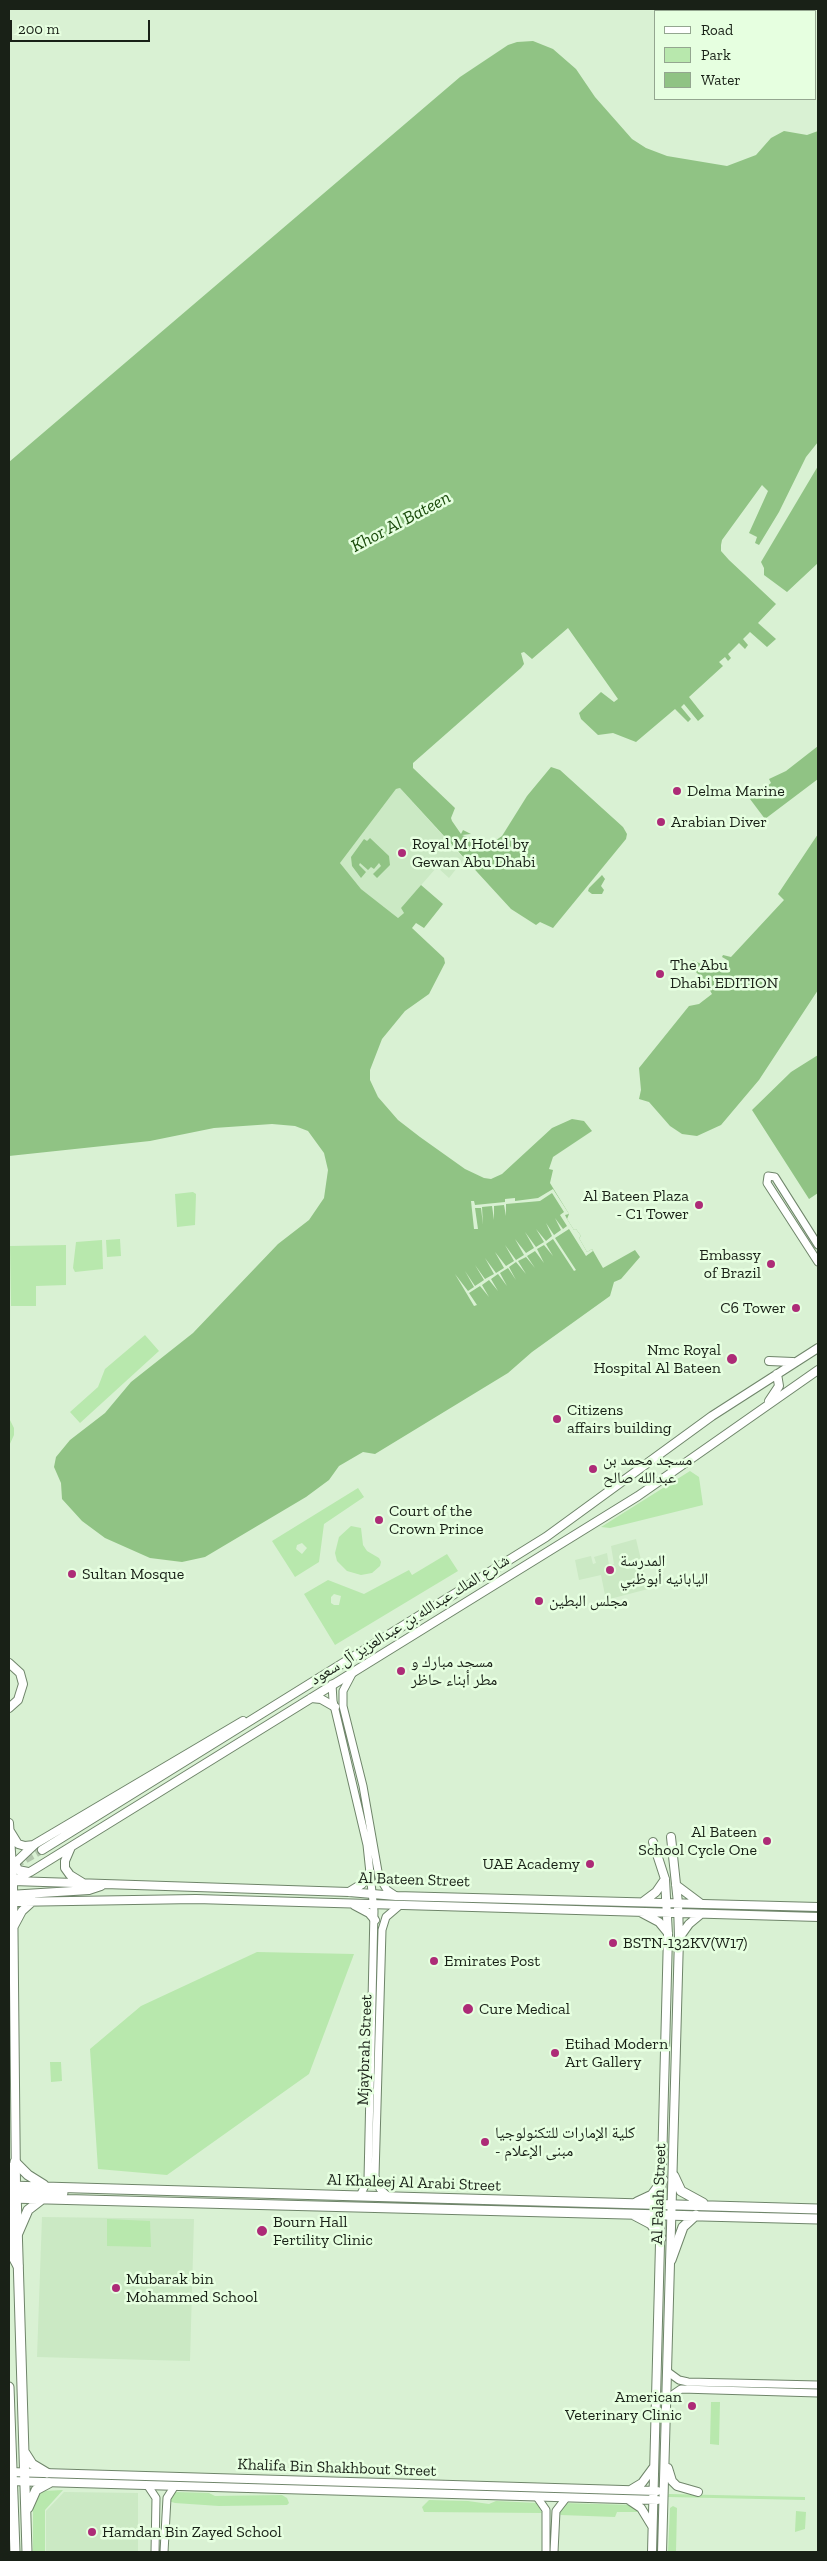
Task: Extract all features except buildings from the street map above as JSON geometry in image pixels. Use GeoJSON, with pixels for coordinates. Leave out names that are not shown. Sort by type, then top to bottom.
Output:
{"type":"FeatureCollection","features":[{"type":"Feature","properties":{"kind":"main road","name":"شارع الملك عبدالله بن عبدالعزيز آل سعود"},"geometry":{"type":"LineString","coordinates":[[30,1872],[18,1870],[15,1864],[18,1859],[279,1704],[556,1531],[712,1416],[818,1348]]}},
{"type":"Feature","properties":{"kind":"main road"},"geometry":{"type":"LineString","coordinates":[[769,1361],[795,1362]]}},
{"type":"Feature","properties":{"kind":"main road"},"geometry":{"type":"LineString","coordinates":[[810,1375],[818,1364]]}},
{"type":"Feature","properties":{"kind":"main road","name":"شارع الملك عبدالله بن عبدالعزيز آل سعود"},"geometry":{"type":"LineString","coordinates":[[10,1881],[30,1872],[638,1496],[818,1370]]}},
{"type":"Feature","properties":{"kind":"main road"},"geometry":{"type":"LineString","coordinates":[[767,1405],[779,1386],[776,1374]]}},
{"type":"Feature","properties":{"kind":"main road"},"geometry":{"type":"LineString","coordinates":[[332,1684],[337,1674],[354,1657]]}},
{"type":"Feature","properties":{"kind":"main road"},"geometry":{"type":"LineString","coordinates":[[9,1663],[20,1673],[23,1684],[21,1695],[11,1707],[9,1715]]}},
{"type":"Feature","properties":{"kind":"main road"},"geometry":{"type":"LineString","coordinates":[[311,1698],[321,1699],[335,1707]]}},
{"type":"Feature","properties":{"kind":"main road"},"geometry":{"type":"LineString","coordinates":[[9,1823],[12,1932],[12,2255],[18,2266]]}},
{"type":"Feature","properties":{"kind":"main road"},"geometry":{"type":"LineString","coordinates":[[9,1829],[18,1844],[39,1847]]}},
{"type":"Feature","properties":{"kind":"main road","name":"Al Falah Street"},"geometry":{"type":"LineString","coordinates":[[662,2552],[668,2398],[679,1938],[679,1913],[671,1838]]}},
{"type":"Feature","properties":{"kind":"main road","name":"Al Falah Street"},"geometry":{"type":"LineString","coordinates":[[652,2552],[668,1934],[668,1902],[665,1879],[653,1842]]}},
{"type":"Feature","properties":{"kind":"main road"},"geometry":{"type":"LineString","coordinates":[[72,1846],[65,1861],[65,1868],[70,1875],[85,1884]]}},
{"type":"Feature","properties":{"kind":"main road"},"geometry":{"type":"LineString","coordinates":[[349,1892],[360,1886],[373,1871]]}},
{"type":"Feature","properties":{"kind":"main road"},"geometry":{"type":"LineString","coordinates":[[643,1901],[656,1892],[665,1879]]}},
{"type":"Feature","properties":{"kind":"main road","name":"Al Bateen Street"},"geometry":{"type":"LineString","coordinates":[[10,1881],[349,1892],[396,1896],[818,1907]]}},
{"type":"Feature","properties":{"kind":"main road"},"geometry":{"type":"LineString","coordinates":[[10,1898],[89,1890],[105,1884]]}},
{"type":"Feature","properties":{"kind":"main road"},"geometry":{"type":"LineString","coordinates":[[676,1885],[689,1897],[703,1904]]}},
{"type":"Feature","properties":{"kind":"main road","name":"Al Bateen Street"},"geometry":{"type":"LineString","coordinates":[[10,1898],[33,1901],[196,1899],[818,1917]]}},
{"type":"Feature","properties":{"kind":"main road"},"geometry":{"type":"LineString","coordinates":[[12,1932],[19,1915],[33,1901]]}},
{"type":"Feature","properties":{"kind":"main road"},"geometry":{"type":"LineString","coordinates":[[352,1904],[375,1920]]}},
{"type":"Feature","properties":{"kind":"main road"},"geometry":{"type":"LineString","coordinates":[[638,1911],[657,1920],[668,1934]]}},
{"type":"Feature","properties":{"kind":"main road"},"geometry":{"type":"LineString","coordinates":[[679,1938],[689,1924],[701,1914]]}},
{"type":"Feature","properties":{"kind":"main road"},"geometry":{"type":"LineString","coordinates":[[12,2165],[47,2186]]}},
{"type":"Feature","properties":{"kind":"main road"},"geometry":{"type":"LineString","coordinates":[[674,2176],[681,2191],[708,2205]]}},
{"type":"Feature","properties":{"kind":"main road"},"geometry":{"type":"LineString","coordinates":[[632,2204],[651,2197],[663,2180]]}},
{"type":"Feature","properties":{"kind":"main road","name":"Al Khaleej Al Arabi Street"},"geometry":{"type":"LineString","coordinates":[[11,2193],[47,2186],[818,2209]]}},
{"type":"Feature","properties":{"kind":"main road"},"geometry":{"type":"LineString","coordinates":[[11,2193],[82,2193],[98,2188]]}},
{"type":"Feature","properties":{"kind":"main road"},"geometry":{"type":"LineString","coordinates":[[11,2193],[18,2233],[27,2552]]}},
{"type":"Feature","properties":{"kind":"main road","name":"Al Khaleej Al Arabi Street"},"geometry":{"type":"LineString","coordinates":[[11,2193],[43,2199],[818,2219]]}},
{"type":"Feature","properties":{"kind":"main road"},"geometry":{"type":"LineString","coordinates":[[18,2233],[30,2207],[43,2199]]}},
{"type":"Feature","properties":{"kind":"main road"},"geometry":{"type":"LineString","coordinates":[[632,2214],[649,2222],[661,2238]]}},
{"type":"Feature","properties":{"kind":"main road"},"geometry":{"type":"LineString","coordinates":[[671,2260],[683,2227],[696,2216]]}},
{"type":"Feature","properties":{"kind":"main road"},"geometry":{"type":"LineString","coordinates":[[9,2388],[11,2501],[15,2552]]}},
{"type":"Feature","properties":{"kind":"main road"},"geometry":{"type":"LineString","coordinates":[[25,2452],[32,2464],[47,2473]]}},
{"type":"Feature","properties":{"kind":"main road"},"geometry":{"type":"LineString","coordinates":[[666,2463],[674,2483],[698,2492]]}},
{"type":"Feature","properties":{"kind":"main road"},"geometry":{"type":"LineString","coordinates":[[628,2490],[642,2484],[654,2464]]}},
{"type":"Feature","properties":{"kind":"main road","name":"Khalifa Bin Shakhbout Street"},"geometry":{"type":"LineString","coordinates":[[11,2472],[664,2492]]}},
{"type":"Feature","properties":{"kind":"main road","name":"Khalifa Bin Shakhbout Street"},"geometry":{"type":"LineString","coordinates":[[11,2482],[664,2500]]}},
{"type":"Feature","properties":{"kind":"main road"},"geometry":{"type":"LineString","coordinates":[[26,2513],[34,2493],[49,2483]]}},
{"type":"Feature","properties":{"kind":"main road"},"geometry":{"type":"LineString","coordinates":[[627,2500],[641,2508],[652,2527]]}},
{"type":"Feature","properties":{"kind":"street"},"geometry":{"type":"LineString","coordinates":[[818,1245],[774,1177],[768,1176],[768,1183],[818,1262]]}},
{"type":"Feature","properties":{"kind":"street"},"geometry":{"type":"LineString","coordinates":[[353,1671],[345,1685],[343,1702],[363,1786],[373,1871]]}},
{"type":"Feature","properties":{"kind":"street"},"geometry":{"type":"LineString","coordinates":[[332,1684],[335,1707],[373,1871],[384,1886],[396,1896]]}},
{"type":"Feature","properties":{"kind":"street"},"geometry":{"type":"LineString","coordinates":[[353,1782],[363,1786]]}},
{"type":"Feature","properties":{"kind":"street","name":"Mjaybrah Street"},"geometry":{"type":"LineString","coordinates":[[360,2196],[368,2179],[375,1920],[373,1871]]}},
{"type":"Feature","properties":{"kind":"street","name":"Mjaybrah Street"},"geometry":{"type":"LineString","coordinates":[[389,2197],[380,2189],[375,2176],[382,1930],[386,1917],[400,1905]]}},
{"type":"Feature","properties":{"kind":"street"},"geometry":{"type":"LineString","coordinates":[[668,2372],[676,2379],[688,2382],[816,2389]]}},
{"type":"Feature","properties":{"kind":"street"},"geometry":{"type":"LineString","coordinates":[[668,2398],[681,2389],[796,2396],[816,2389]]}},
{"type":"Feature","properties":{"kind":"street"},"geometry":{"type":"LineString","coordinates":[[148,2486],[156,2495],[155,2552]]}},
{"type":"Feature","properties":{"kind":"street"},"geometry":{"type":"LineString","coordinates":[[164,2552],[167,2498],[174,2487]]}},
{"type":"Feature","properties":{"kind":"street"},"geometry":{"type":"LineString","coordinates":[[537,2497],[546,2510],[546,2552]]}},
{"type":"Feature","properties":{"kind":"street"},"geometry":{"type":"LineString","coordinates":[[554,2552],[556,2511],[566,2498]]}},
{"type":"Feature","properties":{"kind":"street"},"geometry":{"type":"LineString","coordinates":[[156,2510],[164,2512],[165,2535]]}},
{"type":"Feature","properties":{"kind":"shaded area","name":"Royal M Hotel by Gewan Abu Dhabi"},"geometry":{"type":"Polygon","coordinates":[[[400,788],[464,859],[449,878],[437,867],[401,908],[404,913],[398,918],[361,889],[340,863],[396,789],[400,788]]]}},
{"type":"Feature","properties":{"kind":"shaded area","name":"المدرسة اليابانيه أبوظبي"},"geometry":{"type":"Polygon","coordinates":[[[636,1539],[648,1589],[606,1600],[601,1575],[579,1580],[575,1560],[591,1556],[593,1564],[596,1563],[594,1557],[607,1553],[609,1565],[614,1564],[611,1546],[636,1539]]]}},
{"type":"Feature","properties":{"kind":"shaded area","name":"Mubarak bin Mohammed School"},"geometry":{"type":"Polygon","coordinates":[[[42,2217],[194,2219],[190,2361],[37,2357],[42,2217]]]}},
{"type":"Feature","properties":{"kind":"shaded area","name":"Hamdan Bin Zayed School"},"geometry":{"type":"Polygon","coordinates":[[[64,2492],[138,2493],[138,2552],[46,2552],[46,2511],[64,2492]]]}},
{"type":"Feature","properties":{"kind":"green space"},"geometry":{"type":"Polygon","coordinates":[[[193,1192],[196,1194],[195,1225],[177,1227],[175,1194],[193,1192]]]}},
{"type":"Feature","properties":{"kind":"green space"},"geometry":{"type":"Polygon","coordinates":[[[120,1239],[121,1256],[107,1257],[106,1240],[120,1239]]]}},
{"type":"Feature","properties":{"kind":"green space"},"geometry":{"type":"Polygon","coordinates":[[[102,1240],[103,1269],[75,1272],[73,1268],[76,1242],[102,1240]]]}},
{"type":"Feature","properties":{"kind":"green space"},"geometry":{"type":"Polygon","coordinates":[[[66,1245],[66,1285],[36,1286],[36,1306],[11,1306],[10,1246],[66,1245]]]}},
{"type":"Feature","properties":{"kind":"green space"},"geometry":{"type":"Polygon","coordinates":[[[145,1335],[159,1351],[80,1423],[70,1412],[98,1387],[105,1369],[145,1335]]]}},
{"type":"Feature","properties":{"kind":"green space"},"geometry":{"type":"Polygon","coordinates":[[[9,1418],[14,1428],[14,1435],[9,1446],[9,1418]]]}},
{"type":"Feature","properties":{"kind":"green space"},"geometry":{"type":"Polygon","coordinates":[[[690,1471],[699,1477],[703,1505],[610,1528],[601,1527],[690,1471]]]}},
{"type":"Feature","properties":{"kind":"green space"},"geometry":{"type":"Polygon","coordinates":[[[358,1488],[364,1497],[324,1524],[319,1562],[295,1577],[272,1541],[358,1488]],[[302,1543],[297,1545],[296,1549],[302,1554],[307,1548],[302,1543]]]}},
{"type":"Feature","properties":{"kind":"green space"},"geometry":{"type":"Polygon","coordinates":[[[351,1526],[361,1528],[363,1545],[367,1551],[379,1558],[381,1562],[380,1566],[372,1573],[361,1575],[347,1571],[337,1561],[335,1553],[339,1537],[351,1526]]]}},
{"type":"Feature","properties":{"kind":"green space"},"geometry":{"type":"Polygon","coordinates":[[[447,1554],[458,1571],[335,1645],[304,1594],[328,1580],[364,1594],[409,1570],[412,1575],[447,1554]],[[334,1594],[331,1597],[331,1603],[339,1605],[341,1596],[334,1594]]]}},
{"type":"Feature","properties":{"kind":"green space"},"geometry":{"type":"Polygon","coordinates":[[[257,1952],[354,1954],[309,2074],[167,2175],[98,2169],[90,2049],[141,2006],[257,1952]]]}},
{"type":"Feature","properties":{"kind":"green space"},"geometry":{"type":"Polygon","coordinates":[[[50,2062],[61,2062],[62,2081],[51,2082],[50,2062]]]}},
{"type":"Feature","properties":{"kind":"green space"},"geometry":{"type":"Polygon","coordinates":[[[107,2219],[150,2221],[151,2247],[107,2246],[107,2219]]]}},
{"type":"Feature","properties":{"kind":"green space"},"geometry":{"type":"Polygon","coordinates":[[[711,2402],[720,2402],[719,2445],[710,2444],[711,2402]]]}},
{"type":"Feature","properties":{"kind":"green space"},"geometry":{"type":"Polygon","coordinates":[[[63,2490],[45,2510],[45,2552],[33,2552],[33,2500],[43,2491],[63,2490]]]}},
{"type":"Feature","properties":{"kind":"green space"},"geometry":{"type":"Polygon","coordinates":[[[175,2492],[209,2493],[215,2496],[282,2495],[287,2498],[289,2503],[287,2505],[219,2506],[168,2501],[175,2492]]]}},
{"type":"Feature","properties":{"kind":"green space"},"geometry":{"type":"Polygon","coordinates":[[[669,2494],[805,2497],[805,2500],[668,2497],[669,2494]]]}},
{"type":"Feature","properties":{"kind":"green space"},"geometry":{"type":"Polygon","coordinates":[[[429,2500],[468,2501],[489,2504],[496,2501],[537,2503],[542,2513],[424,2512],[422,2507],[429,2500]]]}},
{"type":"Feature","properties":{"kind":"green space"},"geometry":{"type":"Polygon","coordinates":[[[564,2503],[634,2505],[639,2510],[637,2512],[617,2512],[615,2517],[561,2515],[558,2512],[564,2503]]]}},
{"type":"Feature","properties":{"kind":"green space"},"geometry":{"type":"Polygon","coordinates":[[[673,2506],[677,2508],[676,2552],[668,2552],[670,2508],[673,2506]]]}},
{"type":"Feature","properties":{"kind":"green space"},"geometry":{"type":"Polygon","coordinates":[[[796,2511],[806,2512],[805,2529],[795,2532],[796,2511]]]}},
{"type":"Feature","properties":{"kind":"water","name":"Khor Al Bateen"},"geometry":{"type":"Polygon","coordinates":[[[533,41],[553,49],[576,69],[595,97],[632,139],[646,148],[667,156],[727,166],[756,155],[771,138],[784,131],[807,135],[818,131],[818,442],[806,457],[779,512],[759,545],[755,543],[757,537],[749,533],[768,491],[762,485],[722,540],[721,545],[721,551],[729,560],[776,604],[758,623],[776,639],[767,647],[750,632],[743,639],[748,645],[745,649],[739,643],[728,654],[731,658],[728,661],[725,657],[719,662],[723,666],[689,697],[704,716],[698,721],[684,704],[681,707],[691,719],[688,722],[675,709],[636,742],[613,733],[598,735],[581,719],[579,713],[601,692],[614,702],[618,699],[568,628],[532,659],[524,652],[521,653],[524,664],[521,668],[413,763],[413,768],[455,808],[451,818],[461,834],[463,830],[471,834],[462,835],[484,843],[492,843],[502,836],[527,796],[551,767],[560,770],[623,827],[627,834],[626,839],[553,928],[540,922],[536,925],[511,909],[400,788],[396,789],[340,863],[361,889],[398,918],[404,913],[401,908],[421,885],[443,904],[424,928],[416,923],[412,928],[444,958],[445,963],[429,994],[405,1011],[382,1039],[370,1070],[370,1080],[378,1097],[398,1120],[420,1137],[465,1169],[484,1178],[491,1179],[502,1174],[552,1128],[572,1119],[584,1121],[592,1131],[553,1157],[549,1169],[553,1170],[550,1183],[569,1214],[567,1219],[574,1230],[576,1229],[581,1236],[579,1238],[587,1252],[592,1249],[603,1268],[635,1250],[640,1257],[621,1279],[614,1282],[610,1296],[532,1352],[508,1373],[375,1454],[363,1452],[339,1466],[329,1480],[306,1497],[205,1557],[182,1562],[150,1558],[105,1538],[82,1521],[62,1499],[61,1483],[54,1467],[56,1457],[70,1440],[105,1413],[131,1382],[193,1333],[278,1244],[309,1220],[324,1198],[328,1170],[324,1153],[308,1131],[295,1126],[272,1124],[214,1128],[150,1141],[9,1156],[9,462],[460,77],[508,45],[517,42],[533,41]]]}},
{"type":"Feature","properties":{"kind":"water"},"geometry":{"type":"Polygon","coordinates":[[[818,466],[818,563],[787,592],[764,575],[764,568],[761,562],[818,466]]]}},
{"type":"Feature","properties":{"kind":"water"},"geometry":{"type":"Polygon","coordinates":[[[818,746],[818,779],[765,819],[750,799],[771,783],[769,779],[786,771],[818,746]]]}},
{"type":"Feature","properties":{"kind":"water"},"geometry":{"type":"Polygon","coordinates":[[[818,834],[818,990],[759,1080],[721,1125],[697,1136],[682,1134],[670,1126],[649,1102],[639,1099],[641,1090],[639,1068],[689,1006],[699,1004],[712,994],[704,980],[689,965],[693,960],[717,972],[729,961],[722,957],[723,955],[731,957],[784,900],[778,894],[818,834]]]}},
{"type":"Feature","properties":{"kind":"water"},"geometry":{"type":"Polygon","coordinates":[[[370,838],[389,856],[390,865],[377,878],[373,874],[381,866],[379,863],[374,869],[371,867],[368,870],[360,863],[359,865],[366,872],[361,878],[352,866],[351,857],[364,839],[367,841],[370,838]]]}},
{"type":"Feature","properties":{"kind":"water"},"geometry":{"type":"Polygon","coordinates":[[[602,875],[605,879],[601,886],[604,890],[602,894],[592,894],[588,891],[589,888],[602,875]]]}},
{"type":"Feature","properties":{"kind":"water"},"geometry":{"type":"Polygon","coordinates":[[[818,1055],[818,1193],[809,1199],[752,1110],[791,1072],[818,1055]]]}},
{"type":"Feature","properties":{"kind":"pier"},"geometry":{"type":"Polygon","coordinates":[[[553,1189],[569,1214],[565,1215],[567,1219],[574,1230],[576,1229],[581,1236],[579,1238],[587,1252],[592,1249],[593,1251],[586,1256],[569,1229],[555,1238],[576,1270],[574,1271],[553,1239],[546,1244],[553,1256],[544,1245],[537,1249],[544,1263],[535,1251],[527,1256],[535,1268],[526,1257],[518,1261],[526,1274],[516,1262],[509,1267],[516,1280],[508,1268],[500,1273],[507,1286],[498,1274],[491,1279],[498,1291],[489,1280],[482,1285],[489,1297],[480,1286],[469,1293],[477,1305],[474,1306],[455,1274],[468,1291],[474,1287],[465,1271],[475,1286],[484,1280],[475,1265],[485,1279],[494,1274],[485,1258],[496,1273],[504,1268],[495,1252],[506,1266],[514,1261],[505,1245],[516,1260],[524,1255],[515,1239],[526,1253],[534,1248],[525,1232],[536,1247],[544,1242],[536,1229],[546,1241],[552,1236],[546,1223],[554,1235],[561,1230],[555,1218],[563,1229],[567,1226],[560,1215],[564,1212],[552,1193],[540,1201],[506,1204],[506,1216],[504,1205],[494,1206],[494,1220],[492,1206],[482,1207],[483,1225],[481,1208],[475,1208],[478,1229],[474,1229],[471,1201],[474,1201],[475,1205],[505,1202],[505,1199],[515,1198],[515,1201],[538,1198],[553,1189]]]}},
{"type":"Feature","properties":{"kind":"tunnel"},"geometry":{"type":"LineString","coordinates":[[15,1865],[42,1850]]}},
{"type":"Feature","properties":{"kind":"place","name":"Delma Marine"},"geometry":{"type":"Point","coordinates":[677,791]}},
{"type":"Feature","properties":{"kind":"place","name":"Arabian Diver"},"geometry":{"type":"Point","coordinates":[661,822]}},
{"type":"Feature","properties":{"kind":"place","name":"Royal M Hotel by Gewan Abu Dhabi"},"geometry":{"type":"Point","coordinates":[402,853]}},
{"type":"Feature","properties":{"kind":"place","name":"The Abu Dhabi EDITION"},"geometry":{"type":"Point","coordinates":[660,974]}},
{"type":"Feature","properties":{"kind":"place","name":"Al Bateen Plaza - C1 Tower"},"geometry":{"type":"Point","coordinates":[699,1205]}},
{"type":"Feature","properties":{"kind":"place","name":"Embassy of Brazil"},"geometry":{"type":"Point","coordinates":[771,1264]}},
{"type":"Feature","properties":{"kind":"place","name":"C6 Tower"},"geometry":{"type":"Point","coordinates":[796,1308]}},
{"type":"Feature","properties":{"kind":"place","name":"Nmc Royal Hospital Al Bateen"},"geometry":{"type":"Point","coordinates":[732,1359]}},
{"type":"Feature","properties":{"kind":"place","name":"Citizens affairs building"},"geometry":{"type":"Point","coordinates":[557,1419]}},
{"type":"Feature","properties":{"kind":"place","name":"مسجد محمد بن عبدالله صالح"},"geometry":{"type":"Point","coordinates":[593,1469]}},
{"type":"Feature","properties":{"kind":"place","name":"Court of the Crown Prince"},"geometry":{"type":"Point","coordinates":[379,1520]}},
{"type":"Feature","properties":{"kind":"place","name":"المدرسة اليابانيه أبوظبي"},"geometry":{"type":"Point","coordinates":[610,1570]}},
{"type":"Feature","properties":{"kind":"place","name":"Sultan Mosque"},"geometry":{"type":"Point","coordinates":[72,1574]}},
{"type":"Feature","properties":{"kind":"place","name":"مجلس البطين"},"geometry":{"type":"Point","coordinates":[539,1601]}},
{"type":"Feature","properties":{"kind":"place","name":"مسجد مبارك و مطر أبناء حاظر"},"geometry":{"type":"Point","coordinates":[401,1671]}},
{"type":"Feature","properties":{"kind":"place","name":"Al Bateen School Cycle One"},"geometry":{"type":"Point","coordinates":[767,1841]}},
{"type":"Feature","properties":{"kind":"place","name":"UAE Academy"},"geometry":{"type":"Point","coordinates":[590,1864]}},
{"type":"Feature","properties":{"kind":"place","name":"BSTN-132KV(W17)"},"geometry":{"type":"Point","coordinates":[613,1943]}},
{"type":"Feature","properties":{"kind":"place","name":"Emirates Post"},"geometry":{"type":"Point","coordinates":[434,1961]}},
{"type":"Feature","properties":{"kind":"place","name":"Cure Medical"},"geometry":{"type":"Point","coordinates":[468,2009]}},
{"type":"Feature","properties":{"kind":"place","name":"Etihad Modern Art Gallery"},"geometry":{"type":"Point","coordinates":[555,2053]}},
{"type":"Feature","properties":{"kind":"place","name":"كلية الإمارات للتكنولوجيا - مبنى الإعلام"},"geometry":{"type":"Point","coordinates":[485,2142]}},
{"type":"Feature","properties":{"kind":"place","name":"Bourn Hall Fertility Clinic"},"geometry":{"type":"Point","coordinates":[262,2231]}},
{"type":"Feature","properties":{"kind":"place","name":"Mubarak bin Mohammed School"},"geometry":{"type":"Point","coordinates":[116,2288]}},
{"type":"Feature","properties":{"kind":"place","name":"American Veterinary Clinic"},"geometry":{"type":"Point","coordinates":[692,2406]}},
{"type":"Feature","properties":{"kind":"place","name":"Hamdan Bin Zayed School"},"geometry":{"type":"Point","coordinates":[92,2532]}}]}
